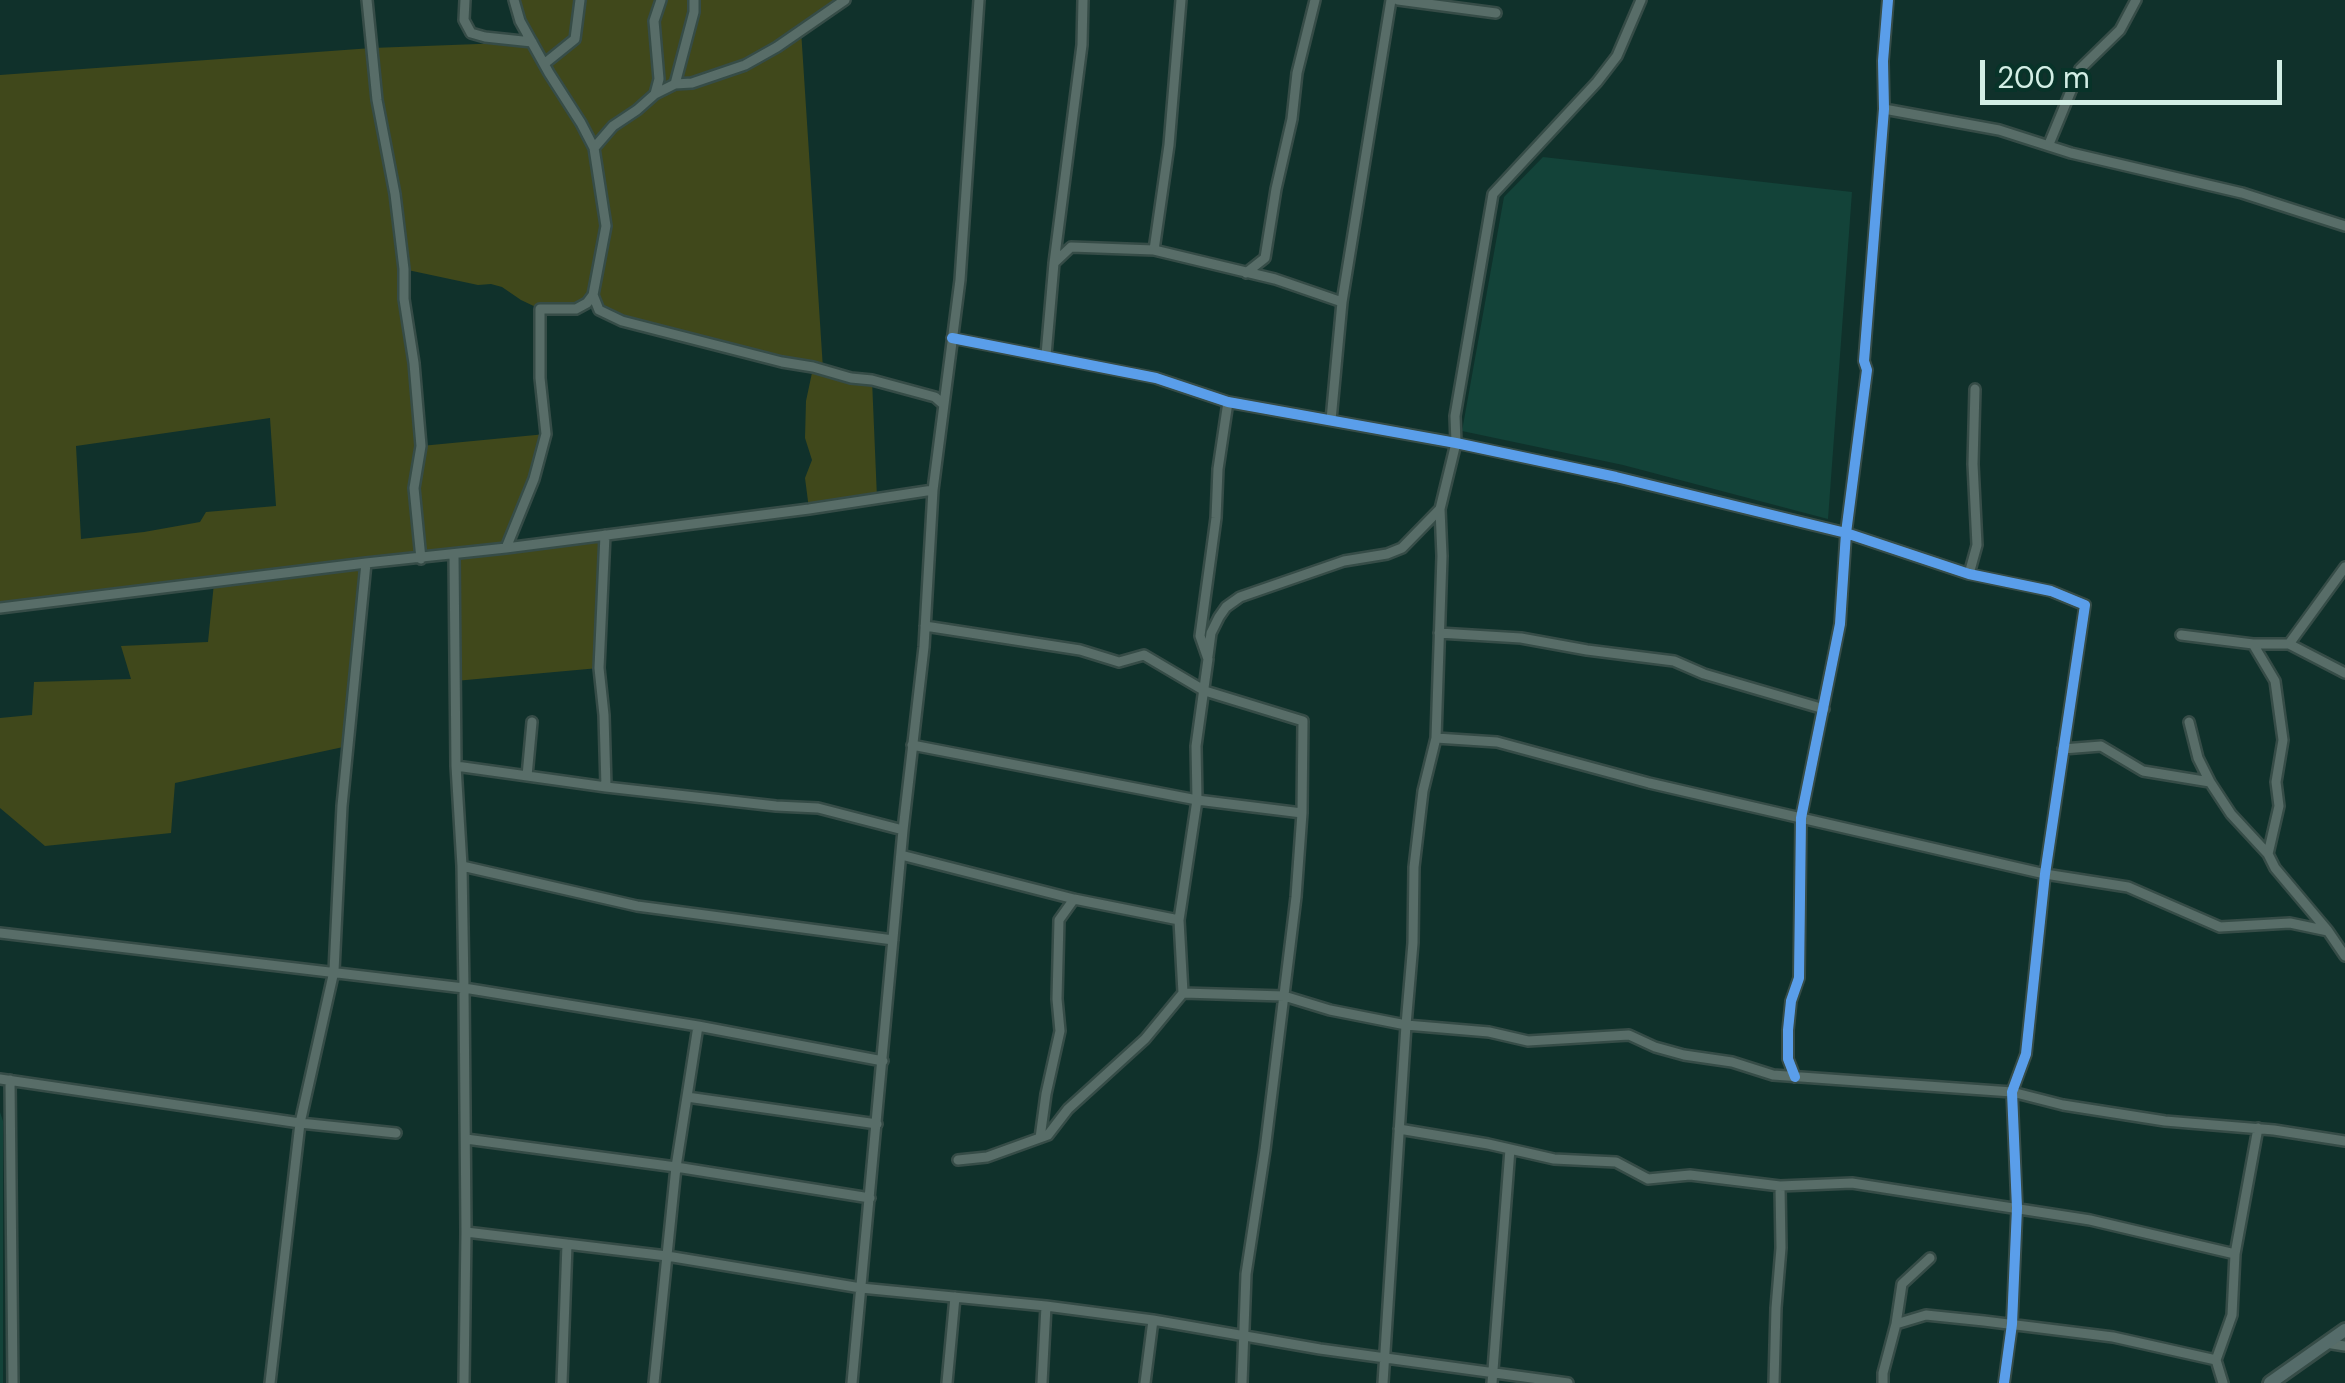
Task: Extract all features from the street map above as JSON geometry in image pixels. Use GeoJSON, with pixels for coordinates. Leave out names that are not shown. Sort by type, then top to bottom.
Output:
{"type":"FeatureCollection","features":[{"type":"Feature","properties":{"kind":"street"},"geometry":{"type":"LineString","coordinates":[[368,0],[377,100],[394,194],[417,396],[421,446],[414,488],[421,558]]}},
{"type":"Feature","properties":{"kind":"street"},"geometry":{"type":"LineString","coordinates":[[465,0],[464,20],[472,32],[532,42]]}},
{"type":"Feature","properties":{"kind":"street"},"geometry":{"type":"LineString","coordinates":[[506,548],[534,480],[546,434],[540,378],[540,309],[576,309],[587,303],[593,294],[606,226],[594,148],[520,20],[514,0]]}},
{"type":"Feature","properties":{"kind":"street"},"geometry":{"type":"LineString","coordinates":[[544,64],[575,39],[580,0]]}},
{"type":"Feature","properties":{"kind":"street"},"geometry":{"type":"LineString","coordinates":[[655,94],[659,79],[654,22],[661,0]]}},
{"type":"Feature","properties":{"kind":"street"},"geometry":{"type":"LineString","coordinates":[[674,84],[694,0]]}},
{"type":"Feature","properties":{"kind":"street"},"geometry":{"type":"LineString","coordinates":[[594,148],[622,118],[655,94],[674,84],[692,83],[745,65],[845,0]]}},
{"type":"Feature","properties":{"kind":"street"},"geometry":{"type":"LineString","coordinates":[[852,1383],[925,626],[933,490],[960,280],[978,0]]}},
{"type":"Feature","properties":{"kind":"street"},"geometry":{"type":"LineString","coordinates":[[1046,355],[1082,44],[1083,0]]}},
{"type":"Feature","properties":{"kind":"street"},"geometry":{"type":"LineString","coordinates":[[1154,250],[1169,145],[1182,0]]}},
{"type":"Feature","properties":{"kind":"street"},"geometry":{"type":"LineString","coordinates":[[1246,272],[1265,258],[1298,87],[1297,73],[1314,0]]}},
{"type":"Feature","properties":{"kind":"street"},"geometry":{"type":"LineString","coordinates":[[1332,420],[1342,302],[1394,0],[1496,13]]}},
{"type":"Feature","properties":{"kind":"street"},"geometry":{"type":"LineString","coordinates":[[1383,1383],[1413,943],[1414,867],[1423,792],[1436,738],[1440,510],[1456,442],[1455,416],[1493,194],[1617,56],[1642,0]]}},
{"type":"Feature","properties":{"kind":"street"},"geometry":{"type":"LineString","coordinates":[[1795,1077],[1788,1059],[1788,1030],[1791,1001],[1799,978],[1801,818],[1840,624],[1846,534],[1865,390],[1888,0]]}},
{"type":"Feature","properties":{"kind":"street"},"geometry":{"type":"LineString","coordinates":[[2048,144],[2080,69],[2120,30],[2136,0]]}},
{"type":"Feature","properties":{"kind":"street"},"geometry":{"type":"LineString","coordinates":[[1884,109],[1998,130],[2071,152],[2242,193],[2345,226]]}},
{"type":"Feature","properties":{"kind":"street"},"geometry":{"type":"LineString","coordinates":[[1054,263],[1072,248],[1154,250],[1276,280],[1342,302]]}},
{"type":"Feature","properties":{"kind":"street"},"geometry":{"type":"LineString","coordinates":[[593,294],[599,310],[622,321],[782,362],[872,380],[935,398],[943,404]]}},
{"type":"Feature","properties":{"kind":"street"},"geometry":{"type":"LineString","coordinates":[[952,338],[1156,378],[1228,402],[1456,442],[1634,481],[1846,534],[1969,574],[2051,591],[2085,605],[2045,874],[2026,1054],[2012,1092],[2017,1208],[2012,1324],[2004,1383]]}},
{"type":"Feature","properties":{"kind":"street"},"geometry":{"type":"LineString","coordinates":[[1969,574],[1977,545],[1975,389]]}},
{"type":"Feature","properties":{"kind":"street"},"geometry":{"type":"LineString","coordinates":[[1208,659],[1200,636],[1228,402]]}},
{"type":"Feature","properties":{"kind":"street"},"geometry":{"type":"LineString","coordinates":[[0,608],[506,548],[933,490]]}},
{"type":"Feature","properties":{"kind":"street"},"geometry":{"type":"LineString","coordinates":[[958,1160],[987,1156],[1048,1135],[1068,1108],[1145,1039],[1182,992],[1179,920],[1197,800],[1196,746],[1211,633],[1226,607],[1240,597],[1344,561],[1402,548],[1440,510]]}},
{"type":"Feature","properties":{"kind":"street"},"geometry":{"type":"LineString","coordinates":[[606,535],[598,668],[606,787]]}},
{"type":"Feature","properties":{"kind":"street"},"geometry":{"type":"LineString","coordinates":[[454,554],[466,1139],[464,1383]]}},
{"type":"Feature","properties":{"kind":"street"},"geometry":{"type":"LineString","coordinates":[[270,1383],[300,1123],[334,971],[342,806],[366,563]]}},
{"type":"Feature","properties":{"kind":"street"},"geometry":{"type":"LineString","coordinates":[[2289,644],[2345,568]]}},
{"type":"Feature","properties":{"kind":"street"},"geometry":{"type":"LineString","coordinates":[[925,626],[1080,650],[1119,662],[1144,654],[1204,691],[1303,721],[1296,897],[1246,1274],[1242,1383]]}},
{"type":"Feature","properties":{"kind":"street"},"geometry":{"type":"LineString","coordinates":[[1439,634],[1521,638],[1674,662],[1824,709]]}},
{"type":"Feature","properties":{"kind":"street"},"geometry":{"type":"LineString","coordinates":[[2180,635],[2289,644],[2345,674]]}},
{"type":"Feature","properties":{"kind":"street"},"geometry":{"type":"LineString","coordinates":[[2253,644],[2275,681],[2282,740],[2276,782],[2279,806],[2268,854]]}},
{"type":"Feature","properties":{"kind":"street"},"geometry":{"type":"LineString","coordinates":[[528,776],[532,722]]}},
{"type":"Feature","properties":{"kind":"street"},"geometry":{"type":"LineString","coordinates":[[2189,722],[2198,758],[2231,814],[2268,854],[2345,956]]}},
{"type":"Feature","properties":{"kind":"street"},"geometry":{"type":"LineString","coordinates":[[1436,738],[1497,742],[1801,818],[2045,874],[2128,888],[2220,926],[2290,924],[2328,932]]}},
{"type":"Feature","properties":{"kind":"street"},"geometry":{"type":"LineString","coordinates":[[912,745],[1197,800],[1302,813]]}},
{"type":"Feature","properties":{"kind":"street"},"geometry":{"type":"LineString","coordinates":[[2063,748],[2102,746],[2143,771],[2210,782]]}},
{"type":"Feature","properties":{"kind":"street"},"geometry":{"type":"LineString","coordinates":[[456,766],[606,787],[818,808],[903,830]]}},
{"type":"Feature","properties":{"kind":"street"},"geometry":{"type":"LineString","coordinates":[[901,854],[1074,899],[1179,920]]}},
{"type":"Feature","properties":{"kind":"street"},"geometry":{"type":"LineString","coordinates":[[462,866],[638,906],[894,940]]}},
{"type":"Feature","properties":{"kind":"street"},"geometry":{"type":"LineString","coordinates":[[1040,1138],[1060,1031],[1059,920],[1074,899]]}},
{"type":"Feature","properties":{"kind":"street"},"geometry":{"type":"LineString","coordinates":[[0,933],[464,988],[883,1061]]}},
{"type":"Feature","properties":{"kind":"street"},"geometry":{"type":"LineString","coordinates":[[1182,992],[1284,996],[1406,1025],[1489,1032],[1528,1041],[1629,1035],[1655,1047],[1732,1062],[1774,1076],[2012,1092],[2148,1118],[2345,1141]]}},
{"type":"Feature","properties":{"kind":"street"},"geometry":{"type":"LineString","coordinates":[[654,1383],[676,1167],[698,1026]]}},
{"type":"Feature","properties":{"kind":"street"},"geometry":{"type":"LineString","coordinates":[[13,1383],[5,1080],[396,1133]]}},
{"type":"Feature","properties":{"kind":"street"},"geometry":{"type":"LineString","coordinates":[[687,1096],[877,1124]]}},
{"type":"Feature","properties":{"kind":"street"},"geometry":{"type":"LineString","coordinates":[[2223,1383],[2216,1360],[2232,1314],[2236,1254],[2258,1128]]}},
{"type":"Feature","properties":{"kind":"street"},"geometry":{"type":"LineString","coordinates":[[1399,1129],[1554,1159],[1616,1162],[1648,1179],[1690,1174],[1780,1186],[1852,1183],[2090,1220],[2236,1254]]}},
{"type":"Feature","properties":{"kind":"street"},"geometry":{"type":"LineString","coordinates":[[466,1139],[870,1198]]}},
{"type":"Feature","properties":{"kind":"street"},"geometry":{"type":"LineString","coordinates":[[1492,1383],[1510,1148]]}},
{"type":"Feature","properties":{"kind":"street"},"geometry":{"type":"LineString","coordinates":[[1774,1383],[1780,1186]]}},
{"type":"Feature","properties":{"kind":"street"},"geometry":{"type":"LineString","coordinates":[[466,1232],[667,1256],[861,1288],[1153,1320],[1244,1337],[1568,1383]]}},
{"type":"Feature","properties":{"kind":"street"},"geometry":{"type":"LineString","coordinates":[[562,1383],[567,1244]]}},
{"type":"Feature","properties":{"kind":"street"},"geometry":{"type":"LineString","coordinates":[[1883,1383],[1902,1284],[1930,1258]]}},
{"type":"Feature","properties":{"kind":"street"},"geometry":{"type":"LineString","coordinates":[[947,1383],[955,1297]]}},
{"type":"Feature","properties":{"kind":"street"},"geometry":{"type":"LineString","coordinates":[[1042,1383],[1046,1306]]}},
{"type":"Feature","properties":{"kind":"street"},"geometry":{"type":"LineString","coordinates":[[1896,1324],[1926,1315],[2012,1324],[2113,1337],[2216,1360]]}},
{"type":"Feature","properties":{"kind":"street"},"geometry":{"type":"LineString","coordinates":[[1146,1383],[1153,1320]]}},
{"type":"Feature","properties":{"kind":"street"},"geometry":{"type":"LineString","coordinates":[[2270,1383],[2345,1330]]}},
{"type":"Feature","properties":{"kind":"street"},"geometry":{"type":"LineString","coordinates":[[2326,1343],[2345,1346]]}},
{"type":"Feature","properties":{"kind":"shaded area"},"geometry":{"type":"Polygon","coordinates":[[[515,0],[842,0],[801,30],[823,369],[872,380],[877,498],[809,509],[805,478],[812,460],[805,438],[806,401],[813,368],[599,310],[593,295],[576,309],[540,309],[502,287],[403,269],[421,446],[546,434],[506,547],[605,535],[599,668],[455,681],[454,555],[366,565],[348,746],[175,783],[171,833],[45,846],[0,808],[0,718],[32,715],[34,682],[131,679],[121,646],[208,642],[214,583],[0,606],[0,75],[372,48],[531,42],[515,0]],[[270,418],[76,446],[81,539],[200,522],[206,512],[276,506],[270,418]]]}},
{"type":"Feature","properties":{"kind":"shaded area"},"geometry":{"type":"Polygon","coordinates":[[[1543,157],[1852,192],[1828,519],[1623,465],[1462,431],[1504,197],[1543,157]]]}},
{"type":"Feature","properties":{"kind":"shaded area"},"geometry":{"type":"Polygon","coordinates":[[[0,1112],[3,1121],[3,1383],[0,1383],[0,1112]]]}},
{"type":"Feature","properties":{"kind":"cycle path"},"geometry":{"type":"LineString","coordinates":[[1888,0],[1884,109],[1864,361],[1867,370],[1846,533],[1969,574],[2051,591],[2085,605],[2045,874],[2026,1054],[2012,1092],[2017,1208],[2012,1324],[2004,1383]]}},
{"type":"Feature","properties":{"kind":"cycle path"},"geometry":{"type":"LineString","coordinates":[[952,338],[1156,378],[1228,402],[1456,443],[1616,477],[1846,533],[1840,624],[1801,818],[1799,978],[1791,1001],[1788,1030],[1788,1059],[1795,1077]]}}]}
